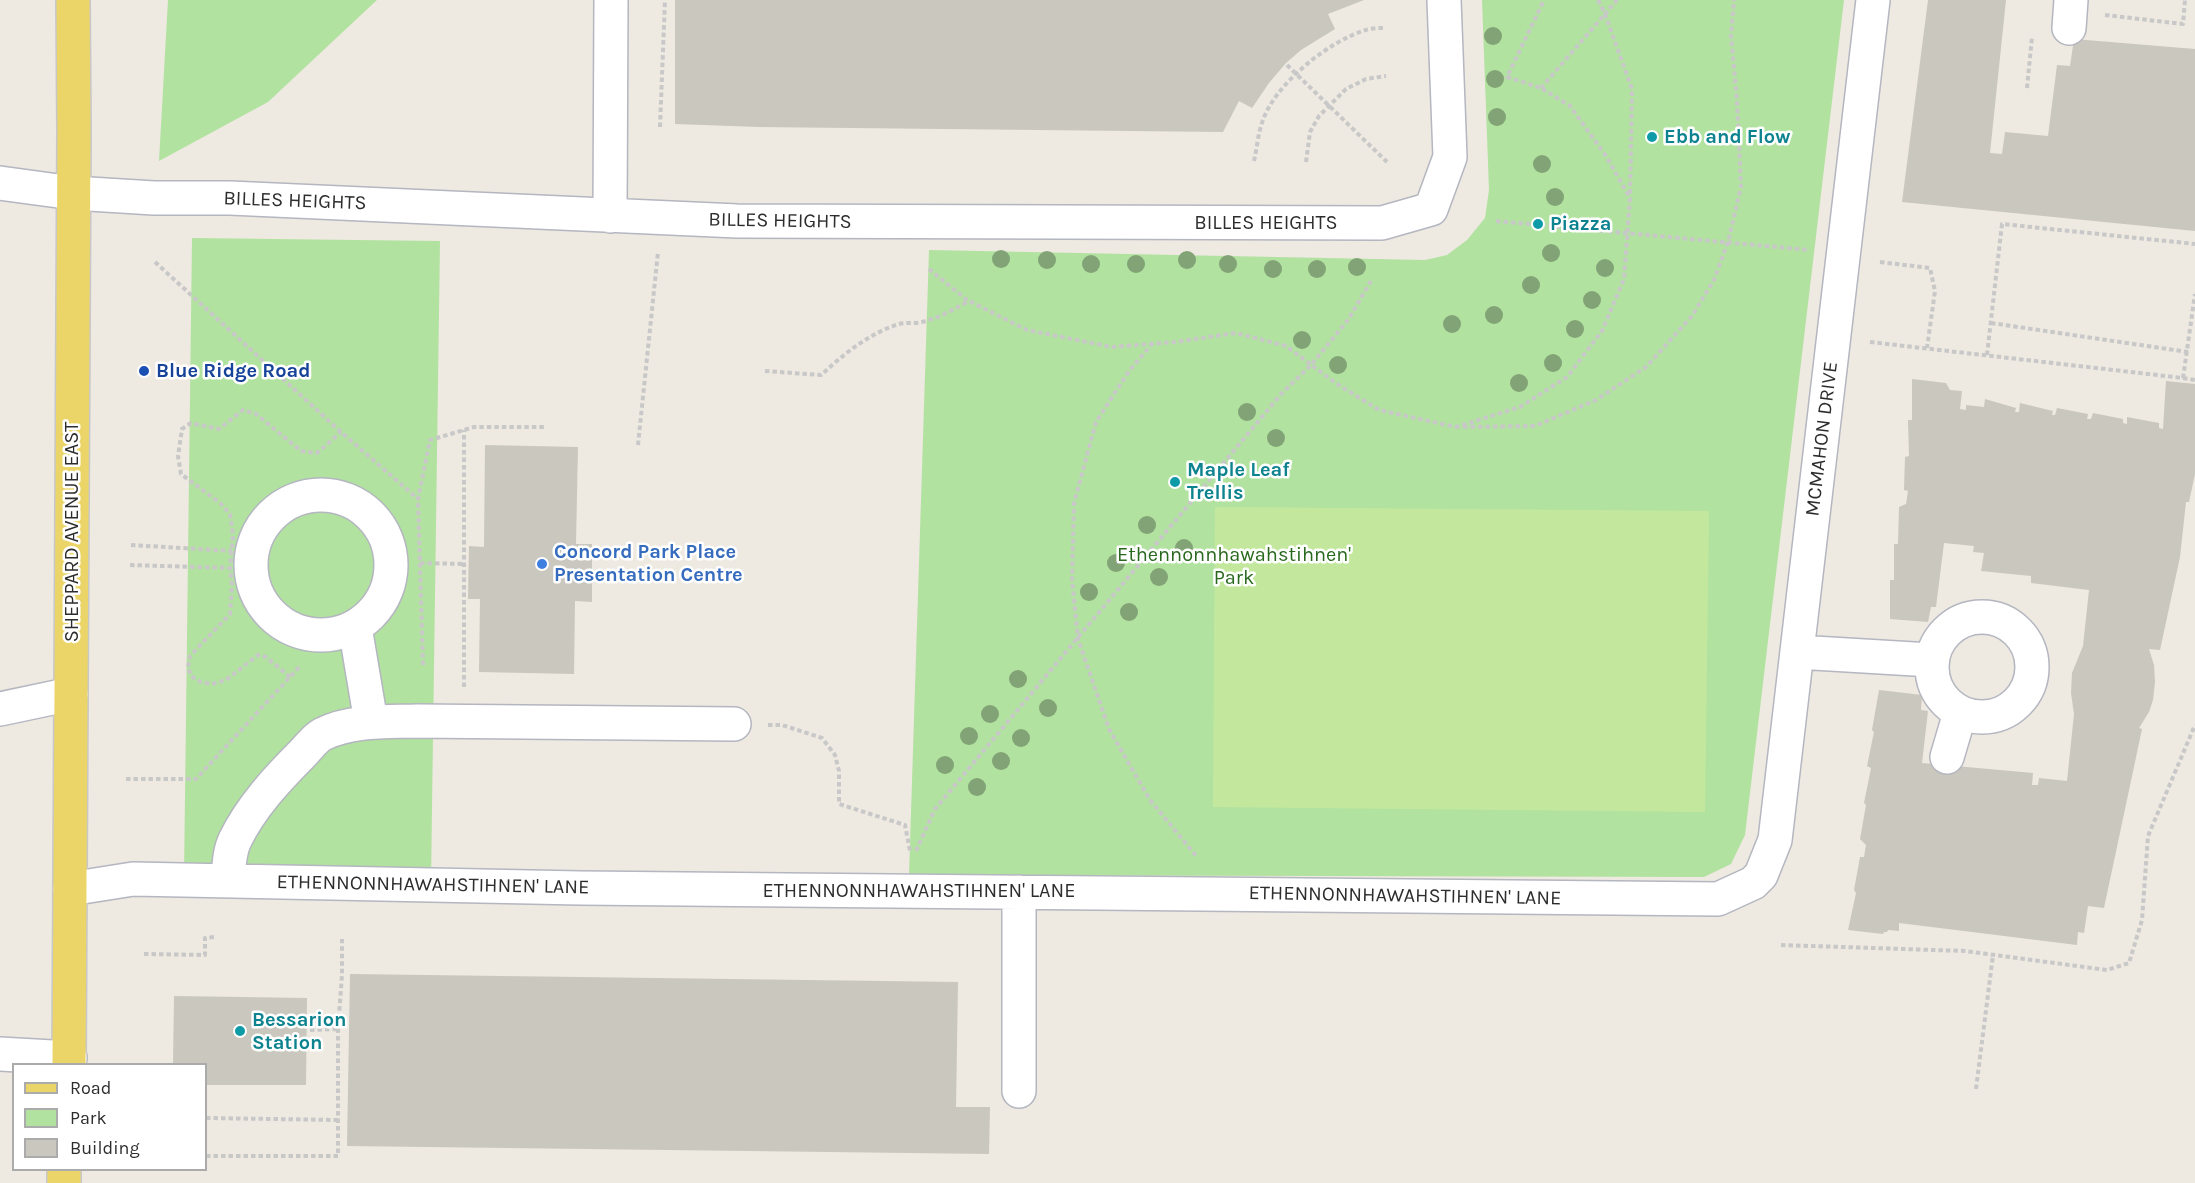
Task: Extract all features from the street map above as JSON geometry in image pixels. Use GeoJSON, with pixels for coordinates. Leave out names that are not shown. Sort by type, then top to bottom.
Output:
{"type":"FeatureCollection","features":[{"type":"Feature","properties":{"kind":"main road","name":"SHEPPARD AVENUE EAST"},"geometry":{"type":"LineString","coordinates":[[69,1061],[73,0]]}},
{"type":"Feature","properties":{"kind":"street"},"geometry":{"type":"LineString","coordinates":[[610,216],[611,0]]}},
{"type":"Feature","properties":{"kind":"street","name":"BILLES HEIGHTS"},"geometry":{"type":"LineString","coordinates":[[73,193],[737,221],[1382,223],[1431,209],[1450,158],[1443,0]]}},
{"type":"Feature","properties":{"kind":"street","name":"MCMAHON DRIVE"},"geometry":{"type":"LineString","coordinates":[[1761,875],[1775,840],[1873,0]]}},
{"type":"Feature","properties":{"kind":"street"},"geometry":{"type":"LineString","coordinates":[[0,183],[73,193]]}},
{"type":"Feature","properties":{"kind":"street"},"geometry":{"type":"LineString","coordinates":[[323,495],[345,499],[365,511],[373,519],[381,528],[390,549],[391,572],[386,594],[373,613],[355,627],[333,635],[309,634],[287,627],[269,613],[257,593],[251,570],[254,547],[264,526],[280,509],[300,498],[323,495]]}},
{"type":"Feature","properties":{"kind":"street"},"geometry":{"type":"LineString","coordinates":[[1980,616],[1997,618],[2012,626],[2024,638],[2031,653],[2033,670],[2029,687],[2008,711],[1992,717],[1975,718],[1960,713],[1946,703],[1937,690],[1931,660],[1938,641],[1964,620],[1980,616]]}},
{"type":"Feature","properties":{"kind":"street"},"geometry":{"type":"LineString","coordinates":[[355,627],[371,722]]}},
{"type":"Feature","properties":{"kind":"street"},"geometry":{"type":"LineString","coordinates":[[1797,652],[1931,660]]}},
{"type":"Feature","properties":{"kind":"street"},"geometry":{"type":"LineString","coordinates":[[0,709],[71,694]]}},
{"type":"Feature","properties":{"kind":"street"},"geometry":{"type":"LineString","coordinates":[[1947,757],[1960,713]]}},
{"type":"Feature","properties":{"kind":"street"},"geometry":{"type":"LineString","coordinates":[[228,880],[234,841],[251,813],[283,773],[320,735],[342,727],[371,722],[734,724]]}},
{"type":"Feature","properties":{"kind":"street","name":"ETHENNONNHAWAHSTIHNEN' LANE"},"geometry":{"type":"LineString","coordinates":[[70,889],[133,879],[580,888],[1718,898],[1753,883],[1761,875]]}},
{"type":"Feature","properties":{"kind":"street"},"geometry":{"type":"LineString","coordinates":[[1019,892],[1019,1091]]}},
{"type":"Feature","properties":{"kind":"street"},"geometry":{"type":"LineString","coordinates":[[0,1054],[69,1061]]}},
{"type":"Feature","properties":{"kind":"path"},"geometry":{"type":"LineString","coordinates":[[660,127],[665,0]]}},
{"type":"Feature","properties":{"kind":"path"},"geometry":{"type":"LineString","coordinates":[[1544,0],[1507,77],[1541,88],[1570,106],[1606,156],[1630,198]]}},
{"type":"Feature","properties":{"kind":"path"},"geometry":{"type":"LineString","coordinates":[[1456,427],[1520,407],[1567,377],[1602,331],[1624,279],[1630,198],[1632,89],[1598,0]]}},
{"type":"Feature","properties":{"kind":"path"},"geometry":{"type":"LineString","coordinates":[[1541,88],[1617,0]]}},
{"type":"Feature","properties":{"kind":"path"},"geometry":{"type":"LineString","coordinates":[[928,269],[969,301],[1027,330],[1112,347],[1236,333],[1286,346],[1379,410],[1456,427],[1535,426],[1596,400],[1646,367],[1692,316],[1714,280],[1728,242],[1741,187],[1731,36],[1734,0]]}},
{"type":"Feature","properties":{"kind":"path"},"geometry":{"type":"LineString","coordinates":[[2070,13],[2183,24],[2185,0]]}},
{"type":"Feature","properties":{"kind":"path"},"geometry":{"type":"LineString","coordinates":[[1254,161],[1263,120],[1276,95],[1297,74],[1340,42],[1367,29],[1385,28]]}},
{"type":"Feature","properties":{"kind":"path"},"geometry":{"type":"LineString","coordinates":[[2027,88],[2033,30]]}},
{"type":"Feature","properties":{"kind":"path"},"geometry":{"type":"LineString","coordinates":[[1287,65],[1387,162]]}},
{"type":"Feature","properties":{"kind":"path"},"geometry":{"type":"LineString","coordinates":[[1306,162],[1310,132],[1319,116],[1329,105],[1346,89],[1366,79],[1386,76]]}},
{"type":"Feature","properties":{"kind":"path"},"geometry":{"type":"LineString","coordinates":[[638,445],[661,218]]}},
{"type":"Feature","properties":{"kind":"path"},"geometry":{"type":"LineString","coordinates":[[1496,221],[1813,250]]}},
{"type":"Feature","properties":{"kind":"path"},"geometry":{"type":"LineString","coordinates":[[1987,355],[2002,224],[2195,244]]}},
{"type":"Feature","properties":{"kind":"path"},"geometry":{"type":"LineString","coordinates":[[155,262],[418,499]]}},
{"type":"Feature","properties":{"kind":"path"},"geometry":{"type":"LineString","coordinates":[[1880,262],[1930,268],[1935,291],[1928,348]]}},
{"type":"Feature","properties":{"kind":"path"},"geometry":{"type":"LineString","coordinates":[[916,851],[935,809],[1281,394],[1311,365],[1348,320],[1371,281]]}},
{"type":"Feature","properties":{"kind":"path"},"geometry":{"type":"LineString","coordinates":[[2183,378],[2195,294]]}},
{"type":"Feature","properties":{"kind":"path"},"geometry":{"type":"LineString","coordinates":[[765,371],[821,375],[844,353],[871,337],[901,324],[920,323],[944,315],[969,301]]}},
{"type":"Feature","properties":{"kind":"path"},"geometry":{"type":"LineString","coordinates":[[1991,323],[2188,352]]}},
{"type":"Feature","properties":{"kind":"path"},"geometry":{"type":"LineString","coordinates":[[1870,342],[2195,380]]}},
{"type":"Feature","properties":{"kind":"path"},"geometry":{"type":"LineString","coordinates":[[1153,344],[1129,371],[1096,422],[1074,502],[1072,579],[1078,639],[1109,729],[1150,800],[1197,857]]}},
{"type":"Feature","properties":{"kind":"path"},"geometry":{"type":"LineString","coordinates":[[290,677],[266,657],[258,655],[226,680],[212,684],[201,682],[191,676],[188,667],[190,656],[230,614],[233,535],[230,514],[220,503],[182,474],[178,456],[182,429],[191,423],[219,429],[243,410],[256,414],[302,451],[317,453],[341,432]]}},
{"type":"Feature","properties":{"kind":"path"},"geometry":{"type":"LineString","coordinates":[[423,665],[418,499],[430,440],[474,427],[546,427]]}},
{"type":"Feature","properties":{"kind":"path"},"geometry":{"type":"LineString","coordinates":[[464,430],[464,698]]}},
{"type":"Feature","properties":{"kind":"path"},"geometry":{"type":"LineString","coordinates":[[131,545],[232,551]]}},
{"type":"Feature","properties":{"kind":"path"},"geometry":{"type":"LineString","coordinates":[[420,563],[464,564]]}},
{"type":"Feature","properties":{"kind":"path"},"geometry":{"type":"LineString","coordinates":[[130,565],[230,568]]}},
{"type":"Feature","properties":{"kind":"path"},"geometry":{"type":"LineString","coordinates":[[126,779],[196,779],[301,665]]}},
{"type":"Feature","properties":{"kind":"path"},"geometry":{"type":"LineString","coordinates":[[734,724],[782,725],[822,738],[835,755],[839,771],[838,804],[905,825],[910,851]]}},
{"type":"Feature","properties":{"kind":"path"},"geometry":{"type":"LineString","coordinates":[[1781,945],[1965,951],[2107,970],[2129,963],[2142,920],[2148,836],[2195,725]]}},
{"type":"Feature","properties":{"kind":"path"},"geometry":{"type":"LineString","coordinates":[[144,954],[205,955],[205,938],[215,938]]}},
{"type":"Feature","properties":{"kind":"path"},"geometry":{"type":"LineString","coordinates":[[207,1156],[338,1156],[338,1029],[342,939]]}},
{"type":"Feature","properties":{"kind":"path"},"geometry":{"type":"LineString","coordinates":[[1976,1089],[1993,955]]}},
{"type":"Feature","properties":{"kind":"path"},"geometry":{"type":"LineString","coordinates":[[310,1030],[338,1029]]}},
{"type":"Feature","properties":{"kind":"path"},"geometry":{"type":"LineString","coordinates":[[207,1118],[338,1120]]}},
{"type":"Feature","properties":{"kind":"green space"},"geometry":{"type":"Polygon","coordinates":[[[168,0],[377,0],[268,102],[159,161],[168,0]]]}},
{"type":"Feature","properties":{"kind":"green space","name":"Ethennonnhawahstihnen' Park"},"geometry":{"type":"Polygon","coordinates":[[[1482,0],[1844,0],[1745,835],[1731,864],[1704,877],[909,875],[929,250],[1425,260],[1447,255],[1467,240],[1485,218],[1489,190],[1482,0]]]}},
{"type":"Feature","properties":{"kind":"green space"},"geometry":{"type":"Polygon","coordinates":[[[192,238],[440,241],[431,879],[184,877],[192,238]]]}},
{"type":"Feature","properties":{"kind":"green space"},"geometry":{"type":"Polygon","coordinates":[[[1215,507],[1709,511],[1705,812],[1213,807],[1215,507]]]}},
{"type":"Feature","properties":{"kind":"building"},"geometry":{"type":"Polygon","coordinates":[[[675,0],[1364,0],[1328,14],[1335,29],[1301,50],[1286,63],[1252,108],[1239,101],[1223,132],[675,124],[675,0]]]}},
{"type":"Feature","properties":{"kind":"building"},"geometry":{"type":"Polygon","coordinates":[[[1928,0],[2006,0],[1990,153],[2002,154],[2005,132],[2048,136],[2057,65],[2070,66],[2074,39],[2195,49],[2195,231],[1902,202],[1928,0]]]}},
{"type":"Feature","properties":{"kind":"building"},"geometry":{"type":"Polygon","coordinates":[[[1912,379],[1946,383],[1950,390],[1962,391],[1960,409],[1966,410],[1966,405],[1984,407],[1985,399],[2016,408],[2015,412],[2019,412],[2020,403],[2053,411],[2052,415],[2055,415],[2057,408],[2088,414],[2087,419],[2091,419],[2093,413],[2123,419],[2123,423],[2127,424],[2127,417],[2159,423],[2159,428],[2163,429],[2166,381],[2195,384],[2195,474],[2189,502],[2186,502],[2180,557],[2160,650],[2149,649],[2154,665],[2153,700],[2139,728],[2142,729],[2104,908],[2088,906],[2084,933],[2078,932],[2077,945],[1899,923],[1899,931],[1888,930],[1883,934],[1848,930],[1856,893],[1854,890],[1860,857],[1864,857],[1866,845],[1860,839],[1871,768],[1867,766],[1879,690],[1922,695],[1921,710],[1928,711],[1922,763],[2033,773],[2032,785],[2038,785],[2039,778],[2067,781],[2074,714],[2071,693],[2072,673],[2083,646],[2089,590],[2031,583],[2031,576],[1981,571],[1984,553],[1973,552],[1974,546],[1944,543],[1936,607],[1931,607],[1928,622],[1890,619],[1890,580],[1894,580],[1894,544],[1898,544],[1899,507],[1906,504],[1908,491],[1904,490],[1905,457],[1909,456],[1908,420],[1912,420],[1912,379]]]}},
{"type":"Feature","properties":{"kind":"building","name":"Concord Park Place Presentation Centre"},"geometry":{"type":"Polygon","coordinates":[[[485,445],[578,447],[576,544],[592,544],[592,602],[575,601],[574,674],[479,672],[480,599],[468,599],[469,546],[484,547],[485,445]]]}},
{"type":"Feature","properties":{"kind":"building"},"geometry":{"type":"Polygon","coordinates":[[[350,974],[958,982],[956,1107],[990,1107],[989,1154],[347,1146],[350,974]]]}},
{"type":"Feature","properties":{"kind":"building","name":"Bessarion Station"},"geometry":{"type":"Polygon","coordinates":[[[174,996],[307,998],[306,1085],[207,1085],[207,1063],[173,1063],[174,996]]]}},
{"type":"Feature","properties":{"kind":"place","name":"Ebb and Flow"},"geometry":{"type":"Point","coordinates":[1652,137]}},
{"type":"Feature","properties":{"kind":"place","name":"Piazza"},"geometry":{"type":"Point","coordinates":[1538,224]}},
{"type":"Feature","properties":{"kind":"place","name":"Blue Ridge Road"},"geometry":{"type":"Point","coordinates":[144,371]}},
{"type":"Feature","properties":{"kind":"place","name":"Maple Leaf Trellis"},"geometry":{"type":"Point","coordinates":[1175,482]}},
{"type":"Feature","properties":{"kind":"place","name":"Concord Park Place Presentation Centre"},"geometry":{"type":"Point","coordinates":[542,564]}},
{"type":"Feature","properties":{"kind":"place","name":"Bessarion Station"},"geometry":{"type":"Point","coordinates":[240,1031]}}]}
